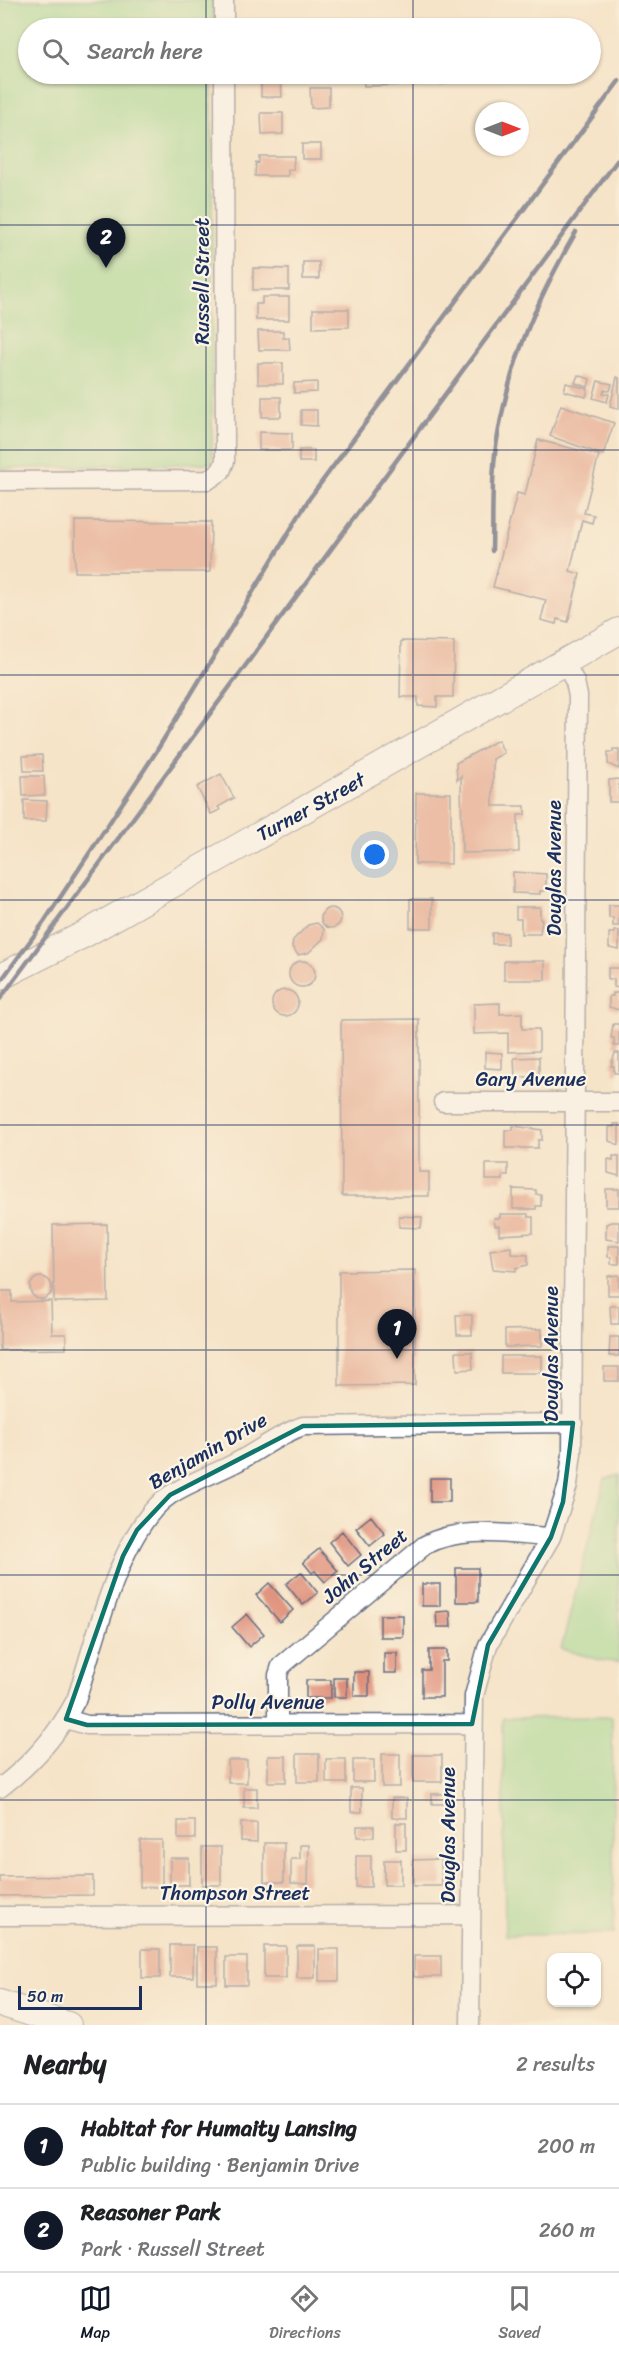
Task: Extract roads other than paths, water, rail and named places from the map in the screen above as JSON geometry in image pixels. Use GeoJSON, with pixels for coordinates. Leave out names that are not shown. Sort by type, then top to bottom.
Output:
{"type":"FeatureCollection","features":[{"type":"Feature","properties":{"kind":"street"},"geometry":{"type":"LineString","coordinates":[[224,0],[224,18]]}},
{"type":"Feature","properties":{"kind":"street","name":"Russell Street"},"geometry":{"type":"LineString","coordinates":[[0,480],[208,480],[221,471],[225,461],[224,84]]}},
{"type":"Feature","properties":{"kind":"street","name":"Turner Street"},"geometry":{"type":"LineString","coordinates":[[0,977],[85,934],[619,631]]}},
{"type":"Feature","properties":{"kind":"street","name":"Douglas Avenue"},"geometry":{"type":"LineString","coordinates":[[470,2025],[474,1696],[488,1645],[551,1537],[568,1485],[573,1423],[578,696],[565,663]]}},
{"type":"Feature","properties":{"kind":"street","name":"Gary Avenue"},"geometry":{"type":"LineString","coordinates":[[443,1102],[619,1102]]}},
{"type":"Feature","properties":{"kind":"street","name":"Benjamin Drive"},"geometry":{"type":"LineString","coordinates":[[0,1788],[39,1755],[66,1719],[76,1700],[123,1556],[136,1530],[170,1495],[238,1462],[269,1440],[303,1426],[573,1423]]}},
{"type":"Feature","properties":{"kind":"street","name":"John Street"},"geometry":{"type":"LineString","coordinates":[[278,1724],[278,1675],[281,1666],[425,1545],[439,1537],[456,1534],[551,1537]]}},
{"type":"Feature","properties":{"kind":"street","name":"Polly Avenue"},"geometry":{"type":"LineString","coordinates":[[66,1719],[87,1725],[472,1724]]}},
{"type":"Feature","properties":{"kind":"street","name":"Thompson Street"},"geometry":{"type":"LineString","coordinates":[[0,1916],[470,1915]]}},
{"type":"Feature","properties":{"kind":"street"},"geometry":{"type":"LineString","coordinates":[[0,2003],[68,2025]]}},
{"type":"Feature","properties":{"kind":"railway"},"geometry":{"type":"LineString","coordinates":[[0,982],[44,922],[156,752],[309,499],[619,81]]}},
{"type":"Feature","properties":{"kind":"railway"},"geometry":{"type":"LineString","coordinates":[[0,999],[619,158]]}},
{"type":"Feature","properties":{"kind":"railway"},"geometry":{"type":"LineString","coordinates":[[492,551],[494,459],[508,388],[536,309],[576,232]]}},
{"type":"Feature","properties":{"kind":"place","name":"Reasoner Park"},"geometry":{"type":"Point","coordinates":[106,268]}},
{"type":"Feature","properties":{"kind":"place","name":"Habitat for Humaity Lansing"},"geometry":{"type":"Point","coordinates":[397,1359]}}]}
